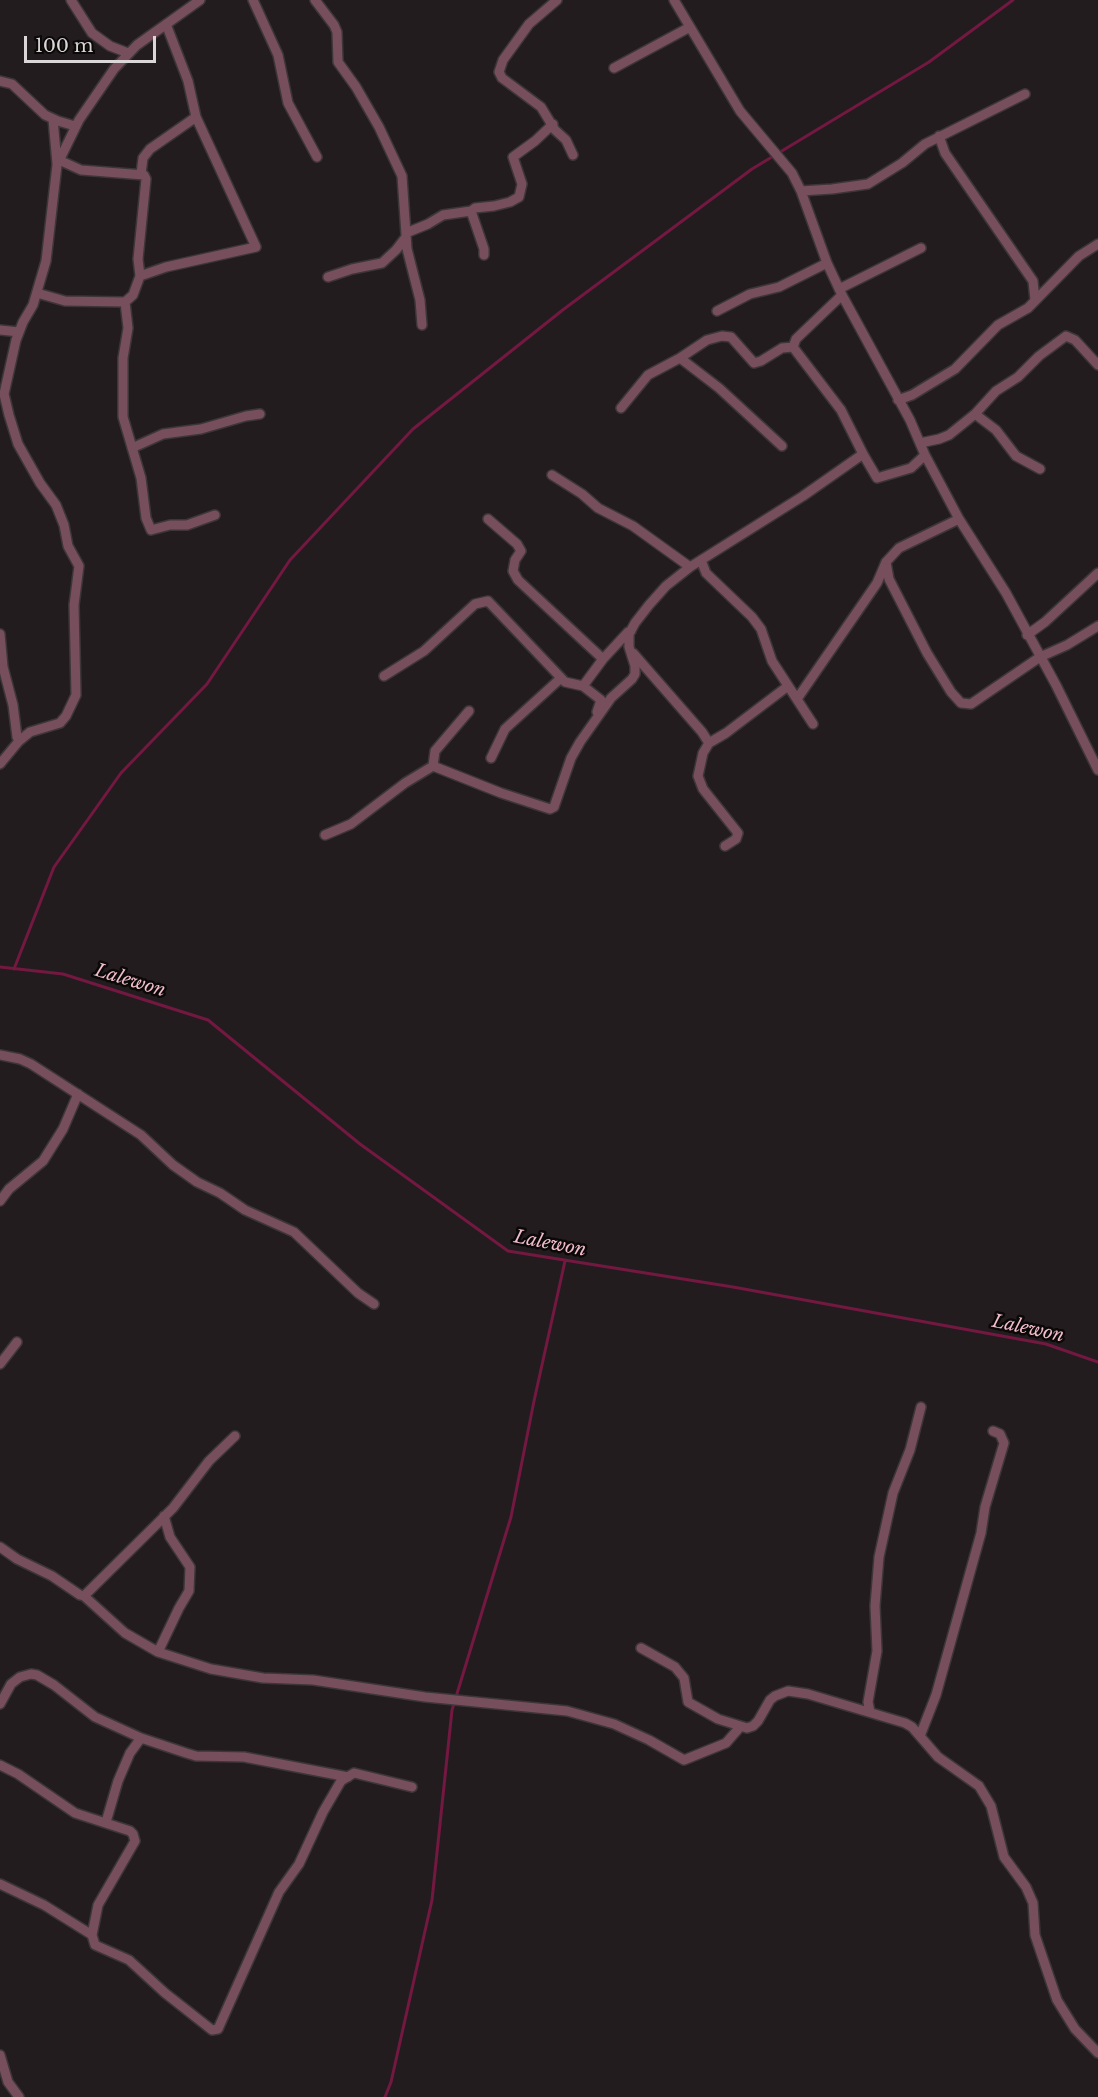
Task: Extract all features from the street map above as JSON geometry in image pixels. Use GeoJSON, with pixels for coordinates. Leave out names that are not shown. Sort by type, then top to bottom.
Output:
{"type":"FeatureCollection","features":[{"type":"Feature","properties":{"kind":"street"},"geometry":{"type":"LineString","coordinates":[[71,0],[92,33],[110,46],[128,53]]}},
{"type":"Feature","properties":{"kind":"street"},"geometry":{"type":"LineString","coordinates":[[58,163],[75,126],[103,83],[128,53],[200,0]]}},
{"type":"Feature","properties":{"kind":"street"},"geometry":{"type":"LineString","coordinates":[[253,0],[278,55],[288,103],[317,157]]}},
{"type":"Feature","properties":{"kind":"street"},"geometry":{"type":"LineString","coordinates":[[315,0],[337,32],[338,62],[356,87],[402,176],[407,249],[420,300],[422,325]]}},
{"type":"Feature","properties":{"kind":"street"},"geometry":{"type":"LineString","coordinates":[[558,0],[529,24],[503,60],[500,72],[502,78],[541,107],[553,123],[555,130],[566,140],[573,155]]}},
{"type":"Feature","properties":{"kind":"street"},"geometry":{"type":"LineString","coordinates":[[674,0],[740,111],[792,173],[801,191],[827,263],[841,292],[959,519],[1006,593],[1096,764]]}},
{"type":"Feature","properties":{"kind":"street"},"geometry":{"type":"LineString","coordinates":[[140,276],[166,267],[256,248],[196,117],[188,81],[166,24]]}},
{"type":"Feature","properties":{"kind":"street"},"geometry":{"type":"LineString","coordinates":[[614,68],[690,27]]}},
{"type":"Feature","properties":{"kind":"street"},"geometry":{"type":"LineString","coordinates":[[0,81],[12,84],[33,106],[53,119],[75,126]]}},
{"type":"Feature","properties":{"kind":"street"},"geometry":{"type":"LineString","coordinates":[[801,191],[868,184],[902,163],[925,144],[1025,94]]}},
{"type":"Feature","properties":{"kind":"street"},"geometry":{"type":"LineString","coordinates":[[141,174],[143,158],[150,149],[196,117]]}},
{"type":"Feature","properties":{"kind":"street"},"geometry":{"type":"LineString","coordinates":[[0,399],[19,333],[37,293],[46,261],[58,163],[53,119]]}},
{"type":"Feature","properties":{"kind":"street"},"geometry":{"type":"LineString","coordinates":[[328,277],[382,262],[396,250],[406,235],[443,215],[510,202],[519,197],[522,184],[513,157],[535,141],[553,123]]}},
{"type":"Feature","properties":{"kind":"street"},"geometry":{"type":"LineString","coordinates":[[939,136],[945,153],[1033,281],[1035,300]]}},
{"type":"Feature","properties":{"kind":"street"},"geometry":{"type":"LineString","coordinates":[[37,293],[65,301],[124,302],[133,295],[140,276],[138,259],[146,179],[141,174],[81,170],[58,163]]}},
{"type":"Feature","properties":{"kind":"street"},"geometry":{"type":"LineString","coordinates":[[471,211],[484,255]]}},
{"type":"Feature","properties":{"kind":"street"},"geometry":{"type":"LineString","coordinates":[[898,400],[912,395],[955,369],[998,325],[1028,308],[1079,256],[1098,244]]}},
{"type":"Feature","properties":{"kind":"street"},"geometry":{"type":"LineString","coordinates":[[793,347],[796,339],[841,292],[921,248]]}},
{"type":"Feature","properties":{"kind":"street"},"geometry":{"type":"LineString","coordinates":[[717,311],[750,294],[779,287],[827,263]]}},
{"type":"Feature","properties":{"kind":"street"},"geometry":{"type":"LineString","coordinates":[[124,302],[128,328],[123,358],[123,417],[141,478],[146,518],[152,530],[170,525],[187,525],[215,515]]}},
{"type":"Feature","properties":{"kind":"street"},"geometry":{"type":"LineString","coordinates":[[0,330],[19,333]]}},
{"type":"Feature","properties":{"kind":"street"},"geometry":{"type":"LineString","coordinates":[[621,408],[648,375],[707,340],[722,336],[731,337],[754,363],[782,348],[793,347]]}},
{"type":"Feature","properties":{"kind":"street"},"geometry":{"type":"LineString","coordinates":[[920,443],[945,438],[975,414],[996,391],[1018,377],[1066,336],[1075,340],[1098,365]]}},
{"type":"Feature","properties":{"kind":"street"},"geometry":{"type":"LineString","coordinates":[[793,347],[841,410],[877,478],[911,468],[925,455]]}},
{"type":"Feature","properties":{"kind":"street"},"geometry":{"type":"LineString","coordinates":[[680,358],[718,388],[782,446]]}},
{"type":"Feature","properties":{"kind":"street"},"geometry":{"type":"LineString","coordinates":[[0,764],[19,741],[30,732],[60,723],[76,695],[74,605],[79,566],[68,546],[64,525],[56,506],[18,444],[9,415],[5,387]]}},
{"type":"Feature","properties":{"kind":"street"},"geometry":{"type":"LineString","coordinates":[[132,448],[163,434],[201,429],[260,414]]}},
{"type":"Feature","properties":{"kind":"street"},"geometry":{"type":"LineString","coordinates":[[975,414],[996,430],[1016,456],[1040,469]]}},
{"type":"Feature","properties":{"kind":"street"},"geometry":{"type":"LineString","coordinates":[[433,766],[501,793],[550,809],[554,807],[571,758],[611,698],[632,680],[635,666],[628,641],[631,631],[649,605],[666,586],[690,567],[803,496],[863,454]]}},
{"type":"Feature","properties":{"kind":"street"},"geometry":{"type":"LineString","coordinates":[[552,474],[598,508],[633,526],[690,567]]}},
{"type":"Feature","properties":{"kind":"street"},"geometry":{"type":"LineString","coordinates":[[488,519],[517,544],[521,551],[515,560],[513,571],[518,580],[603,659]]}},
{"type":"Feature","properties":{"kind":"street"},"geometry":{"type":"LineString","coordinates":[[797,699],[877,583],[886,562],[899,548],[959,519]]}},
{"type":"Feature","properties":{"kind":"street"},"geometry":{"type":"LineString","coordinates":[[701,560],[706,573],[752,617],[761,629],[772,662],[813,724]]}},
{"type":"Feature","properties":{"kind":"street"},"geometry":{"type":"LineString","coordinates":[[886,562],[889,579],[927,653],[951,692],[961,703],[971,704],[1040,657],[1067,645],[1098,626]]}},
{"type":"Feature","properties":{"kind":"street"},"geometry":{"type":"LineString","coordinates":[[1027,635],[1045,622],[1098,573]]}},
{"type":"Feature","properties":{"kind":"street"},"geometry":{"type":"LineString","coordinates":[[384,676],[424,651],[476,604],[488,601],[565,682],[583,686],[601,700],[595,720]]}},
{"type":"Feature","properties":{"kind":"street"},"geometry":{"type":"LineString","coordinates":[[583,686],[603,659],[631,631]]}},
{"type":"Feature","properties":{"kind":"street"},"geometry":{"type":"LineString","coordinates":[[0,634],[3,667],[13,705],[16,736],[19,741]]}},
{"type":"Feature","properties":{"kind":"street"},"geometry":{"type":"LineString","coordinates":[[629,647],[709,743]]}},
{"type":"Feature","properties":{"kind":"street"},"geometry":{"type":"LineString","coordinates":[[491,759],[505,729],[561,678]]}},
{"type":"Feature","properties":{"kind":"street"},"geometry":{"type":"LineString","coordinates":[[725,846],[736,839],[738,833],[702,789],[698,776],[703,753],[709,743],[726,734],[788,686]]}},
{"type":"Feature","properties":{"kind":"street"},"geometry":{"type":"LineString","coordinates":[[433,766],[435,751],[469,711]]}},
{"type":"Feature","properties":{"kind":"street"},"geometry":{"type":"LineString","coordinates":[[325,835],[351,824],[405,783],[433,766]]}},
{"type":"Feature","properties":{"kind":"street"},"geometry":{"type":"LineString","coordinates":[[0,1055],[21,1059],[31,1064],[141,1135],[173,1165],[197,1182],[220,1193],[245,1210],[294,1232],[358,1293],[374,1304]]}},
{"type":"Feature","properties":{"kind":"street"},"geometry":{"type":"LineString","coordinates":[[0,1201],[9,1189],[44,1161],[63,1129],[78,1094]]}},
{"type":"Feature","properties":{"kind":"street"},"geometry":{"type":"LineString","coordinates":[[0,1364],[17,1341]]}},
{"type":"Feature","properties":{"kind":"street"},"geometry":{"type":"LineString","coordinates":[[870,1712],[868,1702],[877,1651],[876,1606],[879,1557],[893,1493],[910,1450],[921,1407]]}},
{"type":"Feature","properties":{"kind":"street"},"geometry":{"type":"LineString","coordinates":[[920,1736],[936,1695],[1004,1443],[1000,1434],[993,1431]]}},
{"type":"Feature","properties":{"kind":"street"},"geometry":{"type":"LineString","coordinates":[[84,1596],[164,1516],[210,1461],[235,1436]]}},
{"type":"Feature","properties":{"kind":"street"},"geometry":{"type":"LineString","coordinates":[[158,1652],[178,1608],[189,1591],[190,1568],[170,1537],[164,1516]]}},
{"type":"Feature","properties":{"kind":"street"},"geometry":{"type":"LineString","coordinates":[[0,1547],[84,1596],[125,1633],[158,1652],[211,1669],[263,1678],[313,1680],[424,1697],[567,1711],[614,1724],[684,1760],[726,1743],[740,1727]]}},
{"type":"Feature","properties":{"kind":"street"},"geometry":{"type":"LineString","coordinates":[[640,1648],[675,1666],[684,1678],[686,1698],[692,1705],[718,1719],[747,1728],[753,1726],[775,1696],[788,1691],[808,1694],[905,1723],[912,1727],[938,1757],[979,1786],[991,1806],[1004,1857],[1026,1887],[1033,1903],[1035,1935],[1058,2000],[1075,2029],[1098,2053]]}},
{"type":"Feature","properties":{"kind":"street"},"geometry":{"type":"LineString","coordinates":[[0,1704],[12,1684],[20,1677],[31,1674],[54,1685],[95,1717],[141,1738],[196,1756],[244,1757],[348,1777]]}},
{"type":"Feature","properties":{"kind":"street"},"geometry":{"type":"LineString","coordinates":[[106,1822],[118,1781],[130,1753],[141,1738]]}},
{"type":"Feature","properties":{"kind":"street"},"geometry":{"type":"LineString","coordinates":[[0,1765],[18,1774],[75,1813],[129,1831],[135,1837],[135,1841],[101,1899],[92,1935],[95,1945],[129,1960],[165,1993],[212,2030],[218,2030],[279,1892],[298,1864],[341,1781],[354,1773],[412,1787]]}},
{"type":"Feature","properties":{"kind":"street"},"geometry":{"type":"LineString","coordinates":[[0,1884],[44,1905],[92,1935]]}},
{"type":"Feature","properties":{"kind":"street"},"geometry":{"type":"LineString","coordinates":[[0,2055],[8,2082],[19,2097]]}},
{"type":"Feature","properties":{"kind":"waterway"},"geometry":{"type":"LineString","coordinates":[[14,969],[54,867],[121,773],[207,684],[290,560],[413,429],[564,309],[752,169],[929,62],[1013,0]]}},
{"type":"Feature","properties":{"kind":"waterway","name":"Lalewon"},"geometry":{"type":"LineString","coordinates":[[0,967],[63,974],[208,1020],[360,1144],[508,1251],[733,1287],[1046,1344],[1098,1362]]}},
{"type":"Feature","properties":{"kind":"waterway"},"geometry":{"type":"LineString","coordinates":[[385,2097],[391,2082],[432,1900],[452,1710],[511,1517],[565,1261]]}}]}
